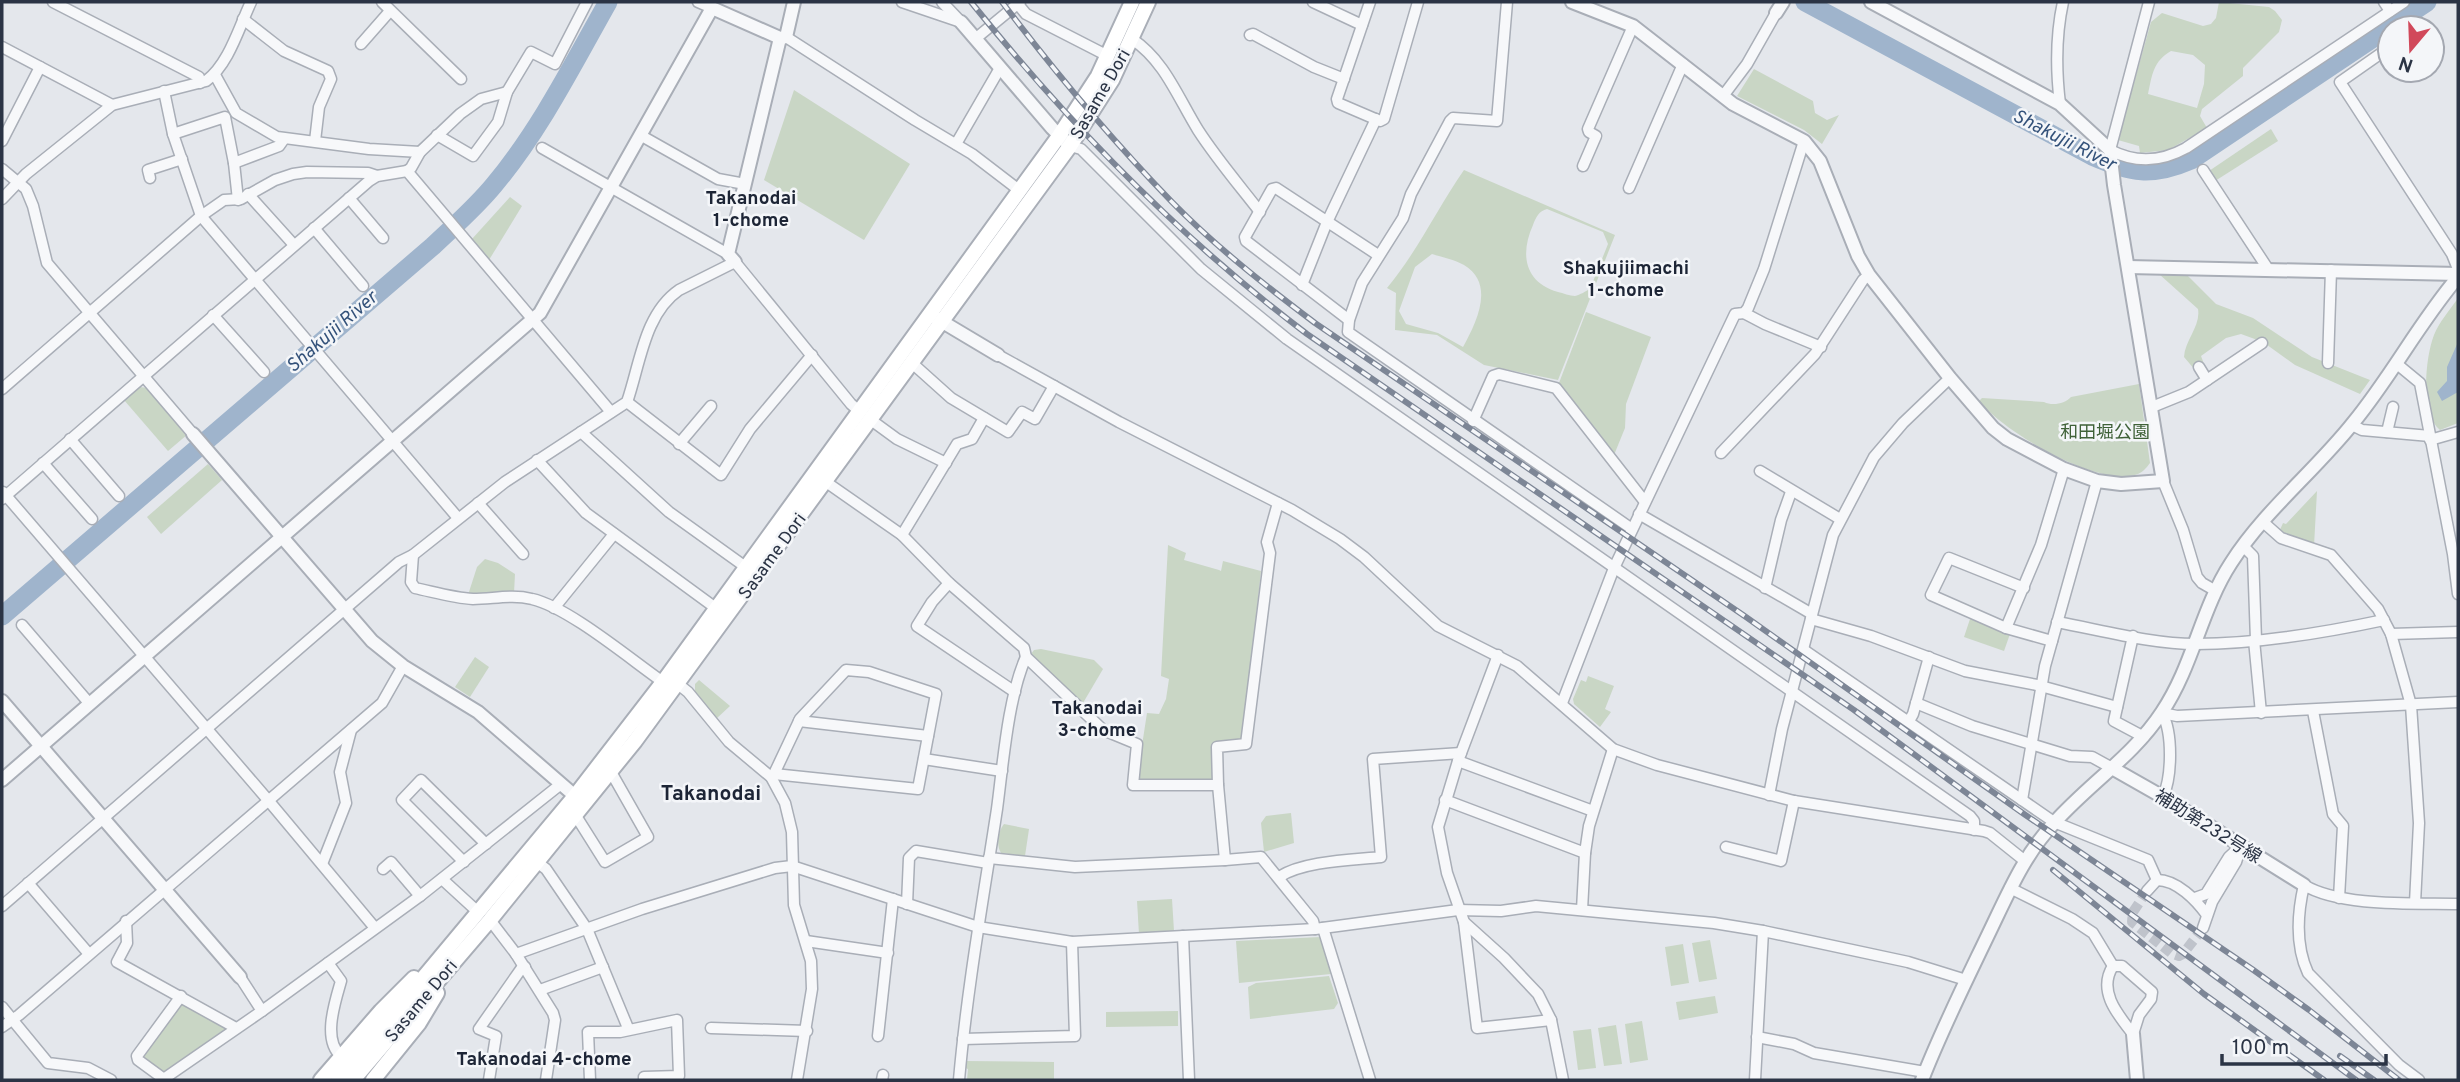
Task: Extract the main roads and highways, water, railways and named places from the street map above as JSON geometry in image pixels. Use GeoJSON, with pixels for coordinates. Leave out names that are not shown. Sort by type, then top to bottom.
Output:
{"type":"FeatureCollection","features":[{"type":"Feature","properties":{"kind":"main road","name":"Sasame Dori"},"geometry":{"type":"LineString","coordinates":[[484,916],[537,862],[670,683],[826,482],[865,415],[912,363],[936,318],[1019,190],[1065,141],[1132,2]]}},
{"type":"Feature","properties":{"kind":"main road","name":"Sasame Dori"},"geometry":{"type":"LineString","coordinates":[[338,1080],[457,948],[578,805],[611,772],[717,609],[865,415],[1112,80],[1148,2]]}},
{"type":"Feature","properties":{"kind":"main road","name":"Sasame Dori"},"geometry":{"type":"LineString","coordinates":[[353,1080],[457,948]]}},
{"type":"Feature","properties":{"kind":"main road"},"geometry":{"type":"LineString","coordinates":[[321,1080],[398,992],[457,948]]}},
{"type":"Feature","properties":{"kind":"main road"},"geometry":{"type":"LineString","coordinates":[[373,1080],[419,1023],[457,948]]}},
{"type":"Feature","properties":{"kind":"water"},"geometry":{"type":"Polygon","coordinates":[[[2458,342],[2458,392],[2442,401],[2437,392],[2447,381],[2447,367],[2458,342]]]}},
{"type":"Feature","properties":{"kind":"waterway","name":"Shakujii River"},"geometry":{"type":"LineString","coordinates":[[2,616],[433,246],[472,209],[511,164],[526,142],[608,2]]}},
{"type":"Feature","properties":{"kind":"waterway","name":"Shakujii River"},"geometry":{"type":"LineString","coordinates":[[1805,2],[2092,156],[2118,166],[2142,171],[2165,169],[2191,160],[2427,2]]}},
{"type":"Feature","properties":{"kind":"tunnel"},"geometry":{"type":"LineString","coordinates":[[2147,891],[2133,912],[2132,922],[2171,953],[2179,956],[2183,954],[2203,928]]}},
{"type":"Feature","properties":{"kind":"railway"},"geometry":{"type":"LineString","coordinates":[[971,2],[1048,92],[1129,179],[1171,220],[1260,298],[1307,334],[1854,710],[2356,1080]]}},
{"type":"Feature","properties":{"kind":"railway"},"geometry":{"type":"LineString","coordinates":[[1002,2],[1084,105],[1149,178],[1206,235],[1278,295],[1746,617],[2024,814],[2252,969],[2399,1080]]}},
{"type":"Feature","properties":{"kind":"railway"},"geometry":{"type":"LineString","coordinates":[[2053,870],[2204,994],[2324,1080]]}},
{"type":"Feature","properties":{"kind":"railway"},"geometry":{"type":"LineString","coordinates":[[2340,1056],[2374,1080]]}},
{"type":"Feature","properties":{"kind":"district","name":"Takanodai 1-chome"},"geometry":{"type":"Point","coordinates":[751,208]}},
{"type":"Feature","properties":{"kind":"district","name":"Shakujiimachi 1-chome"},"geometry":{"type":"Point","coordinates":[1626,278]}},
{"type":"Feature","properties":{"kind":"district","name":"Takanodai 3-chome"},"geometry":{"type":"Point","coordinates":[1097,718]}},
{"type":"Feature","properties":{"kind":"district","name":"Takanodai"},"geometry":{"type":"Point","coordinates":[711,793]}},
{"type":"Feature","properties":{"kind":"district","name":"Takanodai 4-chome"},"geometry":{"type":"Point","coordinates":[544,1058]}},
{"type":"Feature","properties":{"kind":"park label","name":"和田堀公園"},"geometry":{"type":"Point","coordinates":[2105,432]}}]}
